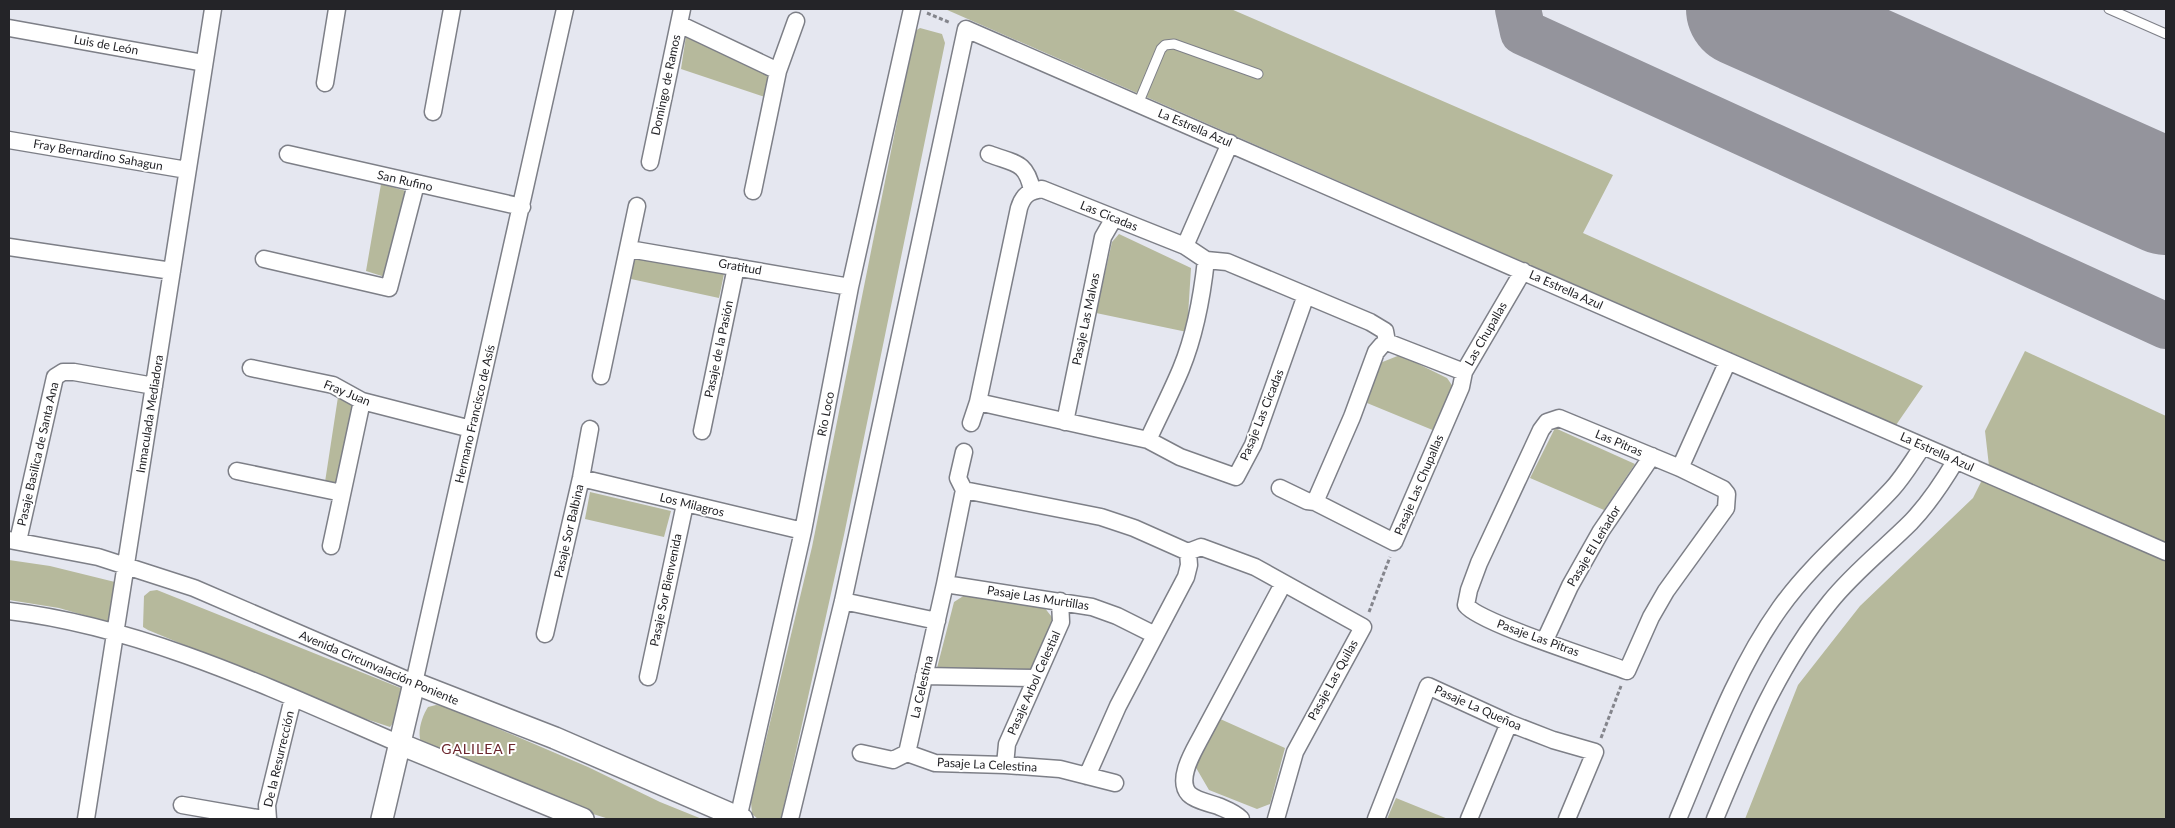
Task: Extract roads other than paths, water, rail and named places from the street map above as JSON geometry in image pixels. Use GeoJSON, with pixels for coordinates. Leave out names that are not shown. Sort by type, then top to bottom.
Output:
{"type":"FeatureCollection","features":[{"type":"Feature","properties":{"kind":"street","name":"Inmaculada Mediadora"},"geometry":{"type":"LineString","coordinates":[[86,819],[213,9]]}},
{"type":"Feature","properties":{"kind":"street"},"geometry":{"type":"LineString","coordinates":[[325,83],[337,9]]}},
{"type":"Feature","properties":{"kind":"street"},"geometry":{"type":"LineString","coordinates":[[433,112],[452,9]]}},
{"type":"Feature","properties":{"kind":"street","name":"Hermano Francisco de Asís"},"geometry":{"type":"LineString","coordinates":[[382,819],[522,207],[565,9]]}},
{"type":"Feature","properties":{"kind":"street","name":"Río Loco"},"geometry":{"type":"LineString","coordinates":[[739,819],[803,532],[850,287],[919,10]]}},
{"type":"Feature","properties":{"kind":"street"},"geometry":{"type":"LineString","coordinates":[[680,16],[778,71]]}},
{"type":"Feature","properties":{"kind":"street","name":"Domingo de Ramos"},"geometry":{"type":"LineString","coordinates":[[650,162],[680,16]]}},
{"type":"Feature","properties":{"kind":"street"},"geometry":{"type":"LineString","coordinates":[[753,190],[778,71],[796,22]]}},
{"type":"Feature","properties":{"kind":"street","name":"Luis de León"},"geometry":{"type":"LineString","coordinates":[[9,28],[204,63]]}},
{"type":"Feature","properties":{"kind":"street","name":"La Estrella Azul"},"geometry":{"type":"LineString","coordinates":[[843,600],[966,29],[2166,552]]}},
{"type":"Feature","properties":{"kind":"street","name":"Fray Bernardino Sahagun"},"geometry":{"type":"LineString","coordinates":[[9,140],[188,170]]}},
{"type":"Feature","properties":{"kind":"street"},"geometry":{"type":"LineString","coordinates":[[1185,246],[1230,143]]}},
{"type":"Feature","properties":{"kind":"street","name":"San Rufino"},"geometry":{"type":"LineString","coordinates":[[288,154],[522,207]]}},
{"type":"Feature","properties":{"kind":"street"},"geometry":{"type":"LineString","coordinates":[[971,423],[978,402],[1018,208],[1022,198],[1032,190],[1026,171],[1021,166],[989,154]]}},
{"type":"Feature","properties":{"kind":"street"},"geometry":{"type":"LineString","coordinates":[[264,259],[390,288],[416,184]]}},
{"type":"Feature","properties":{"kind":"street","name":"Las Cicadas"},"geometry":{"type":"LineString","coordinates":[[1032,190],[1042,189],[1185,246],[1206,260]]}},
{"type":"Feature","properties":{"kind":"street"},"geometry":{"type":"LineString","coordinates":[[600,376],[637,206]]}},
{"type":"Feature","properties":{"kind":"street","name":"Pasaje Las Malvas"},"geometry":{"type":"LineString","coordinates":[[1065,422],[1103,237],[1114,218]]}},
{"type":"Feature","properties":{"kind":"street"},"geometry":{"type":"LineString","coordinates":[[9,247],[172,271]]}},
{"type":"Feature","properties":{"kind":"street","name":"Gratitud"},"geometry":{"type":"LineString","coordinates":[[629,248],[850,287]]}},
{"type":"Feature","properties":{"kind":"street"},"geometry":{"type":"LineString","coordinates":[[1148,440],[1181,368],[1189,344],[1200,302],[1206,260],[1227,262],[1306,295]]}},
{"type":"Feature","properties":{"kind":"street","name":"Pasaje de la Pasión"},"geometry":{"type":"LineString","coordinates":[[702,430],[736,267]]}},
{"type":"Feature","properties":{"kind":"street","name":"Las Chupallas"},"geometry":{"type":"LineString","coordinates":[[1306,295],[1385,331],[1387,342],[1464,372],[1523,271]]}},
{"type":"Feature","properties":{"kind":"street","name":"Pasaje Las Cicadas"},"geometry":{"type":"LineString","coordinates":[[978,402],[1148,440],[1180,457],[1236,477],[1253,445],[1306,295]]}},
{"type":"Feature","properties":{"kind":"street"},"geometry":{"type":"LineString","coordinates":[[1315,502],[1352,416],[1376,352],[1387,342]]}},
{"type":"Feature","properties":{"kind":"street"},"geometry":{"type":"LineString","coordinates":[[1680,468],[1728,361]]}},
{"type":"Feature","properties":{"kind":"street","name":"Fray Juan"},"geometry":{"type":"LineString","coordinates":[[251,368],[333,385],[362,401],[471,429]]}},
{"type":"Feature","properties":{"kind":"street","name":"Pasaje Basilica de Santa Ana"},"geometry":{"type":"LineString","coordinates":[[13,541],[55,377],[63,372],[74,372],[154,386]]}},
{"type":"Feature","properties":{"kind":"street","name":"Pasaje Las Chupallas"},"geometry":{"type":"LineString","coordinates":[[1280,488],[1315,502],[1394,542],[1461,387],[1464,372]]}},
{"type":"Feature","properties":{"kind":"street"},"geometry":{"type":"LineString","coordinates":[[331,546],[362,401]]}},
{"type":"Feature","properties":{"kind":"street","name":"Las Pitras"},"geometry":{"type":"LineString","coordinates":[[1559,418],[1680,468],[1727,494],[1726,508],[1666,592],[1651,617],[1627,671]]}},
{"type":"Feature","properties":{"kind":"street","name":"Pasaje Las Pitras"},"geometry":{"type":"LineString","coordinates":[[1559,418],[1546,422],[1541,430],[1479,563],[1466,600],[1468,608],[1482,617],[1627,671]]}},
{"type":"Feature","properties":{"kind":"street","name":"Pasaje Sor Balbina"},"geometry":{"type":"LineString","coordinates":[[545,634],[582,478],[590,428]]}},
{"type":"Feature","properties":{"kind":"street"},"geometry":{"type":"LineString","coordinates":[[1678,819],[1749,659],[1780,609],[1811,570],[1893,488],[1923,446]]}},
{"type":"Feature","properties":{"kind":"street"},"geometry":{"type":"LineString","coordinates":[[945,584],[964,490],[958,478],[964,452]]}},
{"type":"Feature","properties":{"kind":"street","name":"Pasaje El Leñador"},"geometry":{"type":"LineString","coordinates":[[1545,640],[1570,586],[1601,530],[1652,456]]}},
{"type":"Feature","properties":{"kind":"street"},"geometry":{"type":"LineString","coordinates":[[1715,819],[1757,718],[1777,678],[1799,642],[1831,600],[1912,520],[1934,495],[1956,460]]}},
{"type":"Feature","properties":{"kind":"street"},"geometry":{"type":"LineString","coordinates":[[237,471],[342,493]]}},
{"type":"Feature","properties":{"kind":"street","name":"Los Milagros"},"geometry":{"type":"LineString","coordinates":[[582,478],[803,532]]}},
{"type":"Feature","properties":{"kind":"street"},"geometry":{"type":"LineString","coordinates":[[964,490],[1101,517],[1134,528],[1188,552],[1189,570],[1118,706],[1087,776]]}},
{"type":"Feature","properties":{"kind":"street","name":"Pasaje Sor Bienvenida"},"geometry":{"type":"LineString","coordinates":[[648,677],[685,504]]}},
{"type":"Feature","properties":{"kind":"street","name":"Avenida Circunvalación Poniente"},"geometry":{"type":"LineString","coordinates":[[13,541],[88,555],[126,565],[194,588],[414,683],[554,738],[739,819]]}},
{"type":"Feature","properties":{"kind":"street","name":"Pasaje Las Quilas"},"geometry":{"type":"LineString","coordinates":[[1188,552],[1201,548],[1256,567],[1283,584],[1363,627],[1295,752],[1276,819]]}},
{"type":"Feature","properties":{"kind":"street","name":"Pasaje Las Murtillas"},"geometry":{"type":"LineString","coordinates":[[945,584],[1092,607],[1117,616],[1155,635]]}},
{"type":"Feature","properties":{"kind":"street","name":"La Celestina"},"geometry":{"type":"LineString","coordinates":[[907,753],[945,584]]}},
{"type":"Feature","properties":{"kind":"street"},"geometry":{"type":"LineString","coordinates":[[1241,819],[1235,813],[1190,795],[1185,788],[1185,776],[1190,758],[1233,674],[1283,584]]}},
{"type":"Feature","properties":{"kind":"street"},"geometry":{"type":"LineString","coordinates":[[790,819],[843,600],[937,621]]}},
{"type":"Feature","properties":{"kind":"street","name":"Pasaje Arbol Celestial"},"geometry":{"type":"LineString","coordinates":[[1005,765],[1007,744],[1060,622],[1060,601]]}},
{"type":"Feature","properties":{"kind":"street"},"geometry":{"type":"LineString","coordinates":[[9,611],[56,618],[114,632],[115,634],[159,646],[293,698],[583,819]]}},
{"type":"Feature","properties":{"kind":"street"},"geometry":{"type":"LineString","coordinates":[[924,676],[1035,678]]}},
{"type":"Feature","properties":{"kind":"street","name":"Pasaje La Queñoa"},"geometry":{"type":"LineString","coordinates":[[1376,819],[1428,686],[1509,723],[1553,740],[1595,752],[1567,819]]}},
{"type":"Feature","properties":{"kind":"street","name":"De la Resurrección"},"geometry":{"type":"LineString","coordinates":[[268,819],[266,805],[293,698]]}},
{"type":"Feature","properties":{"kind":"street"},"geometry":{"type":"LineString","coordinates":[[1469,819],[1509,723]]}},
{"type":"Feature","properties":{"kind":"street"},"geometry":{"type":"LineString","coordinates":[[861,753],[893,760],[907,753]]}},
{"type":"Feature","properties":{"kind":"street","name":"Pasaje La Celestina"},"geometry":{"type":"LineString","coordinates":[[907,753],[935,763],[1060,769],[1115,783]]}},
{"type":"Feature","properties":{"kind":"street"},"geometry":{"type":"LineString","coordinates":[[182,805],[263,819]]}},
{"type":"Feature","properties":{"kind":"lane"},"geometry":{"type":"LineString","coordinates":[[2109,9],[2166,34]]}},
{"type":"Feature","properties":{"kind":"lane"},"geometry":{"type":"LineString","coordinates":[[1138,104],[1161,49],[1165,46],[1174,44],[1258,74]]}},
{"type":"Feature","properties":{"kind":"district","name":"GALILEA F"},"geometry":{"type":"Point","coordinates":[479,749]}}]}
